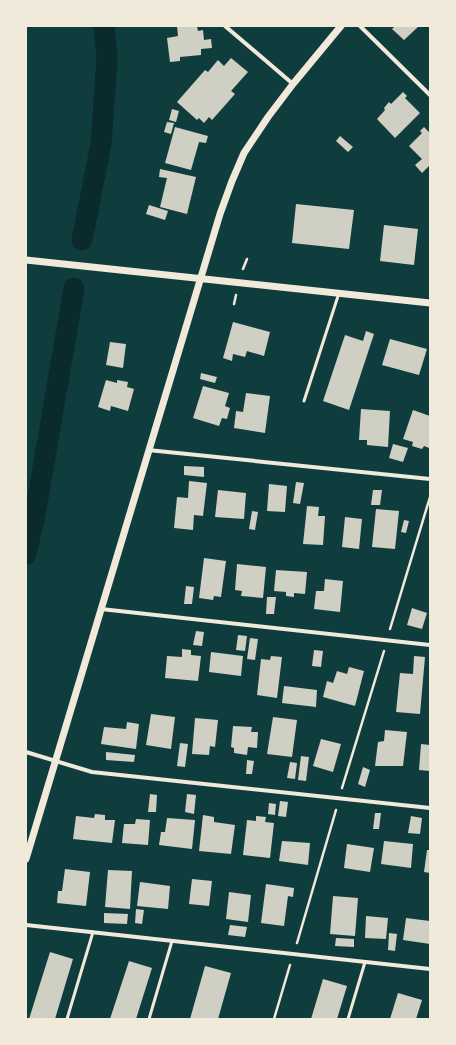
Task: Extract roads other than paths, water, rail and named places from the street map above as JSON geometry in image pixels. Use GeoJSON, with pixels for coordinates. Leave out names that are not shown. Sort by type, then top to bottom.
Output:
{"type":"FeatureCollection","features":[{"type":"Feature","properties":{"kind":"street"},"geometry":{"type":"LineString","coordinates":[[225,26],[293,84]]}},
{"type":"Feature","properties":{"kind":"street"},"geometry":{"type":"LineString","coordinates":[[26,860],[148,450],[220,214],[232,181],[244,153],[268,117],[341,26]]}},
{"type":"Feature","properties":{"kind":"street"},"geometry":{"type":"LineString","coordinates":[[360,26],[430,95]]}},
{"type":"Feature","properties":{"kind":"street"},"geometry":{"type":"LineString","coordinates":[[26,260],[430,303]]}},
{"type":"Feature","properties":{"kind":"street"},"geometry":{"type":"LineString","coordinates":[[148,450],[430,479]]}},
{"type":"Feature","properties":{"kind":"street"},"geometry":{"type":"LineString","coordinates":[[100,609],[430,645]]}},
{"type":"Feature","properties":{"kind":"street"},"geometry":{"type":"LineString","coordinates":[[26,752],[92,772],[430,808]]}},
{"type":"Feature","properties":{"kind":"street"},"geometry":{"type":"LineString","coordinates":[[26,925],[430,969]]}},
{"type":"Feature","properties":{"kind":"lane"},"geometry":{"type":"LineString","coordinates":[[304,401],[339,293]]}},
{"type":"Feature","properties":{"kind":"lane"},"geometry":{"type":"LineString","coordinates":[[67,1019],[93,932]]}},
{"type":"Feature","properties":{"kind":"lane"},"geometry":{"type":"LineString","coordinates":[[149,1019],[172,941]]}},
{"type":"Feature","properties":{"kind":"lane"},"geometry":{"type":"LineString","coordinates":[[348,1019],[365,962]]}},
{"type":"Feature","properties":{"kind":"waterway"},"geometry":{"type":"LineString","coordinates":[[82,240],[101,144],[107,58],[104,26]]}},
{"type":"Feature","properties":{"kind":"waterway"},"geometry":{"type":"LineString","coordinates":[[26,554],[35,515],[74,288]]}}]}
